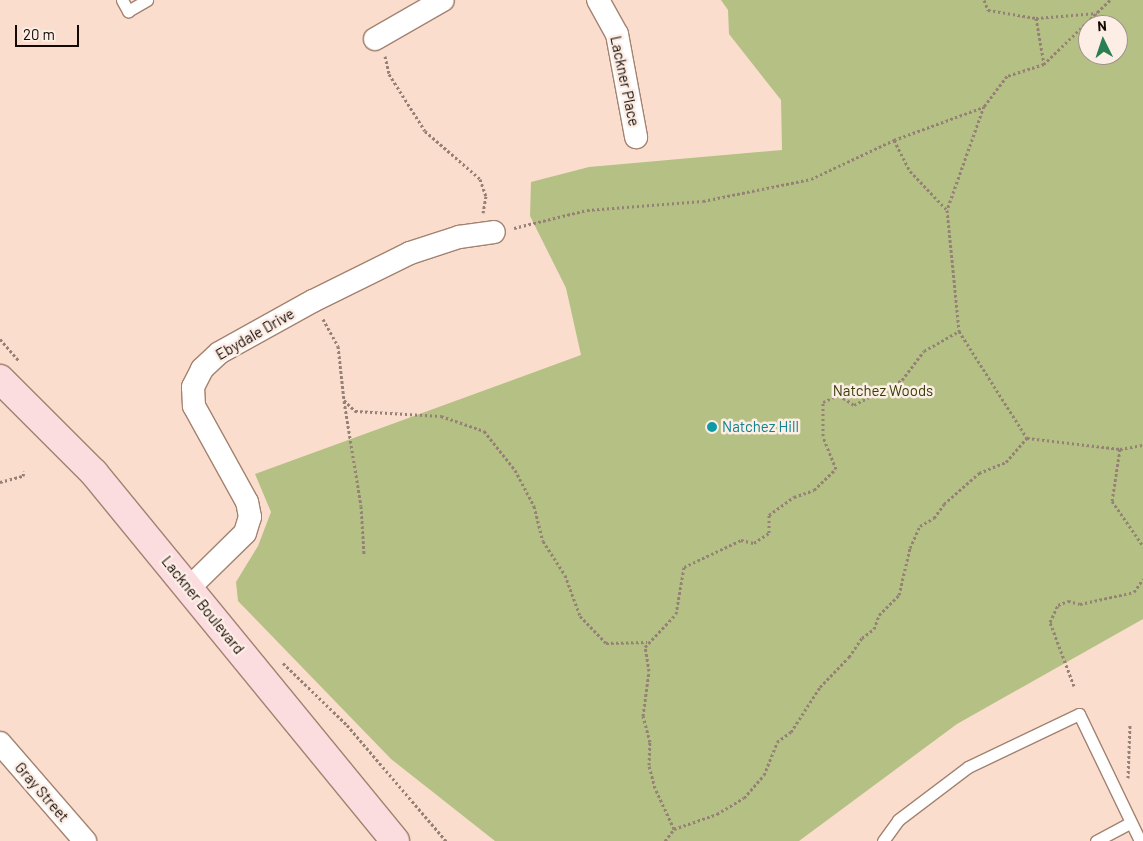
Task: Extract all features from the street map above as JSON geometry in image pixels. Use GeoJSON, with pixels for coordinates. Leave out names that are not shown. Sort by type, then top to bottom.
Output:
{"type":"FeatureCollection","features":[{"type":"Feature","properties":{"kind":"main road","name":"Lackner Boulevard"},"geometry":{"type":"LineString","coordinates":[[0,379],[94,473],[396,841]]}},
{"type":"Feature","properties":{"kind":"street"},"geometry":{"type":"LineString","coordinates":[[380,36],[443,0]]}},
{"type":"Feature","properties":{"kind":"street","name":"Lackner Place"},"geometry":{"type":"LineString","coordinates":[[598,0],[617,34],[636,137]]}},
{"type":"Feature","properties":{"kind":"street","name":"Ebydale Drive"},"geometry":{"type":"LineString","coordinates":[[189,588],[245,533],[250,517],[247,502],[194,406],[193,387],[202,368],[219,353],[313,301],[410,253],[487,232]]}},
{"type":"Feature","properties":{"kind":"street","name":"Gray Street"},"geometry":{"type":"LineString","coordinates":[[0,743],[85,841]]}},
{"type":"Feature","properties":{"kind":"lane"},"geometry":{"type":"LineString","coordinates":[[122,0],[128,11],[147,0]]}},
{"type":"Feature","properties":{"kind":"lane"},"geometry":{"type":"LineString","coordinates":[[884,841],[898,820],[968,767],[1079,714],[1140,841]]}},
{"type":"Feature","properties":{"kind":"lane"},"geometry":{"type":"LineString","coordinates":[[1096,841],[1130,823]]}},
{"type":"Feature","properties":{"kind":"path"},"geometry":{"type":"LineString","coordinates":[[984,0],[988,10],[1036,18],[1097,13]]}},
{"type":"Feature","properties":{"kind":"path"},"geometry":{"type":"LineString","coordinates":[[1027,438],[959,331],[947,210],[984,106],[1006,76],[1044,64],[1110,0]]}},
{"type":"Feature","properties":{"kind":"path"},"geometry":{"type":"LineString","coordinates":[[1036,18],[1044,64]]}},
{"type":"Feature","properties":{"kind":"path"},"geometry":{"type":"LineString","coordinates":[[380,36],[388,74],[425,131],[474,172],[484,187],[487,232],[587,210],[703,200],[810,179],[894,140],[984,106]]}},
{"type":"Feature","properties":{"kind":"path"},"geometry":{"type":"LineString","coordinates":[[894,140],[910,171],[947,210]]}},
{"type":"Feature","properties":{"kind":"path"},"geometry":{"type":"LineString","coordinates":[[313,301],[338,346],[344,400],[361,506],[364,555]]}},
{"type":"Feature","properties":{"kind":"path"},"geometry":{"type":"LineString","coordinates":[[674,830],[655,788],[649,765],[650,742],[643,716],[649,671],[645,647],[676,614],[684,567],[741,540],[754,543],[769,533],[769,515],[794,497],[814,490],[836,469],[823,436],[823,402],[839,395],[854,404],[902,380],[924,351],[959,331]]}},
{"type":"Feature","properties":{"kind":"path"},"geometry":{"type":"LineString","coordinates":[[344,400],[355,411],[441,416],[484,432],[515,470],[534,506],[544,541],[565,575],[580,616],[606,643],[648,642]]}},
{"type":"Feature","properties":{"kind":"path"},"geometry":{"type":"LineString","coordinates":[[1027,438],[1120,449],[1143,445]]}},
{"type":"Feature","properties":{"kind":"path"},"geometry":{"type":"LineString","coordinates":[[665,841],[674,830],[717,814],[744,798],[764,775],[777,742],[791,732],[820,686],[849,658],[862,638],[874,629],[879,614],[899,594],[910,548],[920,526],[934,518],[944,504],[979,473],[1006,462],[1027,438]]}},
{"type":"Feature","properties":{"kind":"path"},"geometry":{"type":"LineString","coordinates":[[1120,449],[1112,500],[1143,546]]}},
{"type":"Feature","properties":{"kind":"path"},"geometry":{"type":"LineString","coordinates":[[0,482],[23,476],[24,471]]}},
{"type":"Feature","properties":{"kind":"path"},"geometry":{"type":"LineString","coordinates":[[1074,686],[1050,622],[1058,605],[1068,601],[1080,604],[1134,592],[1143,579]]}},
{"type":"Feature","properties":{"kind":"path"},"geometry":{"type":"LineString","coordinates":[[279,659],[347,725],[446,841]]}},
{"type":"Feature","properties":{"kind":"path"},"geometry":{"type":"LineString","coordinates":[[1128,785],[1130,724]]}},
{"type":"Feature","properties":{"kind":"green space","name":"Natchez Woods"},"geometry":{"type":"Polygon","coordinates":[[[721,0],[1143,0],[1143,619],[957,724],[799,841],[495,841],[391,759],[238,601],[236,582],[258,546],[271,512],[255,474],[581,355],[566,288],[530,216],[531,182],[589,167],[782,150],[781,100],[729,34],[728,10],[721,0]]]}},
{"type":"Feature","properties":{"kind":"place","name":"Natchez Hill"},"geometry":{"type":"Point","coordinates":[712,427]}}]}
